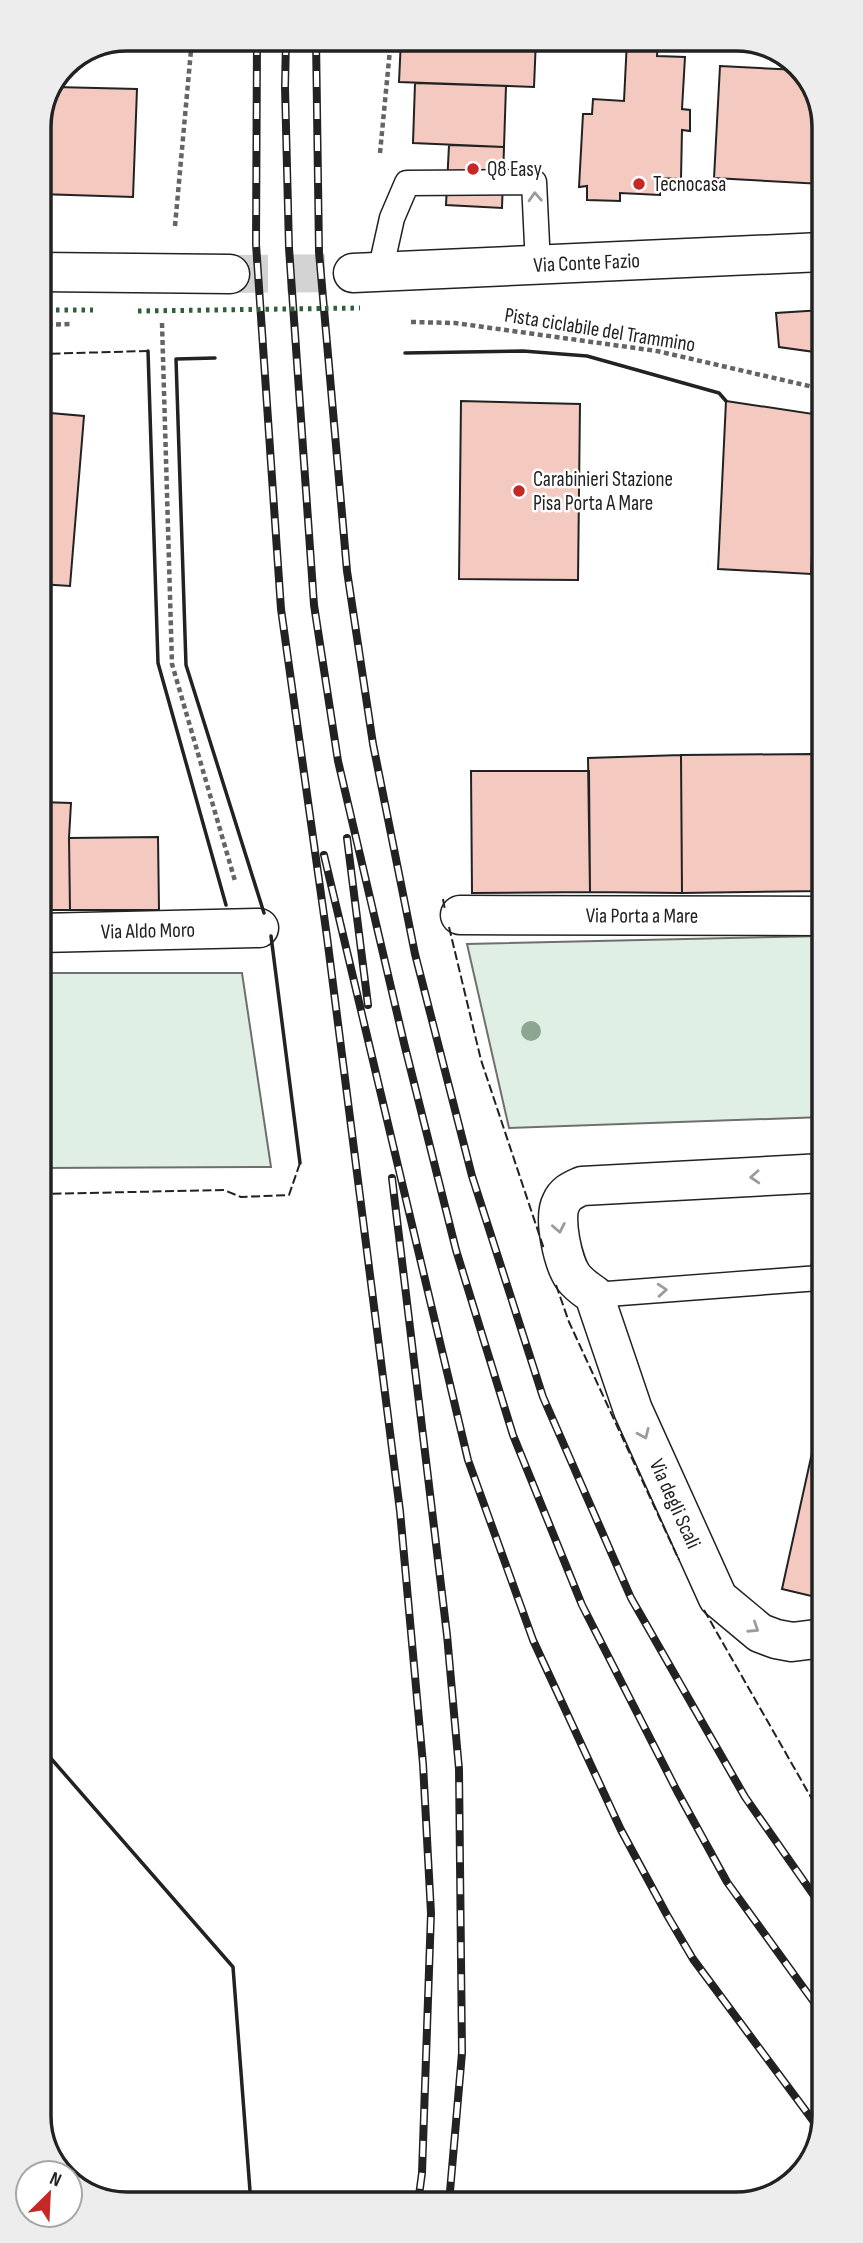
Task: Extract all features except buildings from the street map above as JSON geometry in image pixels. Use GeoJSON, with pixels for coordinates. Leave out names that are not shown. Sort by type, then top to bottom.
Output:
{"type":"FeatureCollection","features":[{"type":"Feature","properties":{"kind":"street","name":"Via Conte Fazio"},"geometry":{"type":"LineString","coordinates":[[367,273],[812,252]]}},
{"type":"Feature","properties":{"kind":"street"},"geometry":{"type":"LineString","coordinates":[[51,272],[230,274]]}},
{"type":"Feature","properties":{"kind":"street","name":"Via Porta a Mare"},"geometry":{"type":"LineString","coordinates":[[460,915],[812,916]]}},
{"type":"Feature","properties":{"kind":"street","name":"Via Aldo Moro"},"geometry":{"type":"LineString","coordinates":[[51,933],[254,928]]}},
{"type":"Feature","properties":{"kind":"street","name":"Via degli Scali"},"geometry":{"type":"LineString","coordinates":[[812,1174],[582,1186],[569,1192],[561,1202],[556,1216],[566,1265],[580,1284],[594,1295],[634,1410],[718,1598],[739,1618],[768,1636],[792,1642],[812,1640]]}},
{"type":"Feature","properties":{"kind":"lane"},"geometry":{"type":"LineString","coordinates":[[367,273],[407,183],[534,182],[538,265]]}},
{"type":"Feature","properties":{"kind":"lane"},"geometry":{"type":"LineString","coordinates":[[594,1295],[812,1278]]}},
{"type":"Feature","properties":{"kind":"path"},"geometry":{"type":"LineString","coordinates":[[171,273],[191,51]]}},
{"type":"Feature","properties":{"kind":"path"},"geometry":{"type":"LineString","coordinates":[[162,323],[172,664],[254,928]]}},
{"type":"Feature","properties":{"kind":"path","name":"Pista ciclabile del Trammino"},"geometry":{"type":"LineString","coordinates":[[454,323],[657,351],[812,387]]}},
{"type":"Feature","properties":{"kind":"green space"},"geometry":{"type":"Polygon","coordinates":[[[812,936],[812,1117],[509,1128],[467,944],[812,936]]]}},
{"type":"Feature","properties":{"kind":"green space"},"geometry":{"type":"Polygon","coordinates":[[[51,973],[242,973],[271,1167],[51,1168],[51,973]]]}},
{"type":"Feature","properties":{"kind":"tunnel"},"geometry":{"type":"LineString","coordinates":[[230,274],[353,273]]}},
{"type":"Feature","properties":{"kind":"railway"},"geometry":{"type":"LineString","coordinates":[[257,51],[256,244],[281,609],[327,937],[400,1511],[423,1764],[431,1913],[419,2192]]}},
{"type":"Feature","properties":{"kind":"railway"},"geometry":{"type":"LineString","coordinates":[[286,51],[289,248],[314,605],[338,761],[456,1250],[513,1435],[582,1605],[727,1882],[812,1999]]}},
{"type":"Feature","properties":{"kind":"railway"},"geometry":{"type":"LineString","coordinates":[[316,51],[319,252],[347,571],[373,744],[415,954],[472,1176],[543,1397],[631,1598],[745,1797],[812,1893]]}},
{"type":"Feature","properties":{"kind":"railway"},"geometry":{"type":"LineString","coordinates":[[347,838],[368,1005]]}},
{"type":"Feature","properties":{"kind":"railway"},"geometry":{"type":"LineString","coordinates":[[324,855],[468,1460],[533,1640],[621,1830],[667,1915],[693,1959],[812,2119]]}},
{"type":"Feature","properties":{"kind":"railway"},"geometry":{"type":"LineString","coordinates":[[392,1178],[447,1635],[459,1769],[462,2053],[450,2192]]}},
{"type":"Feature","properties":{"kind":"hedge"},"geometry":{"type":"LineString","coordinates":[[138,311],[360,308]]}},
{"type":"Feature","properties":{"kind":"hedge"},"geometry":{"type":"LineString","coordinates":[[51,310],[93,310]]}},
{"type":"Feature","properties":{"kind":"fence"},"geometry":{"type":"LineString","coordinates":[[51,354],[148,351]]}},
{"type":"Feature","properties":{"kind":"fence"},"geometry":{"type":"LineString","coordinates":[[443,899],[445,910]]}},
{"type":"Feature","properties":{"kind":"fence"},"geometry":{"type":"LineString","coordinates":[[449,927],[481,1060],[544,1249]]}},
{"type":"Feature","properties":{"kind":"fence"},"geometry":{"type":"LineString","coordinates":[[51,1194],[224,1190],[241,1197],[289,1195],[300,1163]]}},
{"type":"Feature","properties":{"kind":"fence"},"geometry":{"type":"LineString","coordinates":[[556,1285],[569,1322],[679,1560]]}},
{"type":"Feature","properties":{"kind":"fence"},"geometry":{"type":"LineString","coordinates":[[704,1610],[812,1799]]}},
{"type":"Feature","properties":{"kind":"wall"},"geometry":{"type":"LineString","coordinates":[[148,351],[158,663],[226,905]]}},
{"type":"Feature","properties":{"kind":"wall"},"geometry":{"type":"LineString","coordinates":[[405,353],[523,351],[587,356],[719,393],[726,401]]}},
{"type":"Feature","properties":{"kind":"wall"},"geometry":{"type":"LineString","coordinates":[[215,358],[176,359],[186,665],[264,913]]}},
{"type":"Feature","properties":{"kind":"wall"},"geometry":{"type":"LineString","coordinates":[[271,936],[300,1163]]}},
{"type":"Feature","properties":{"kind":"wall"},"geometry":{"type":"LineString","coordinates":[[51,1758],[233,1967],[250,2192]]}},
{"type":"Feature","properties":{"kind":"place","name":"Q8 Easy"},"geometry":{"type":"Point","coordinates":[473,169]}},
{"type":"Feature","properties":{"kind":"place","name":"Tecnocasa"},"geometry":{"type":"Point","coordinates":[639,184]}},
{"type":"Feature","properties":{"kind":"place","name":"Carabinieri Stazione Pisa Porta A Mare"},"geometry":{"type":"Point","coordinates":[519,491]}}]}
